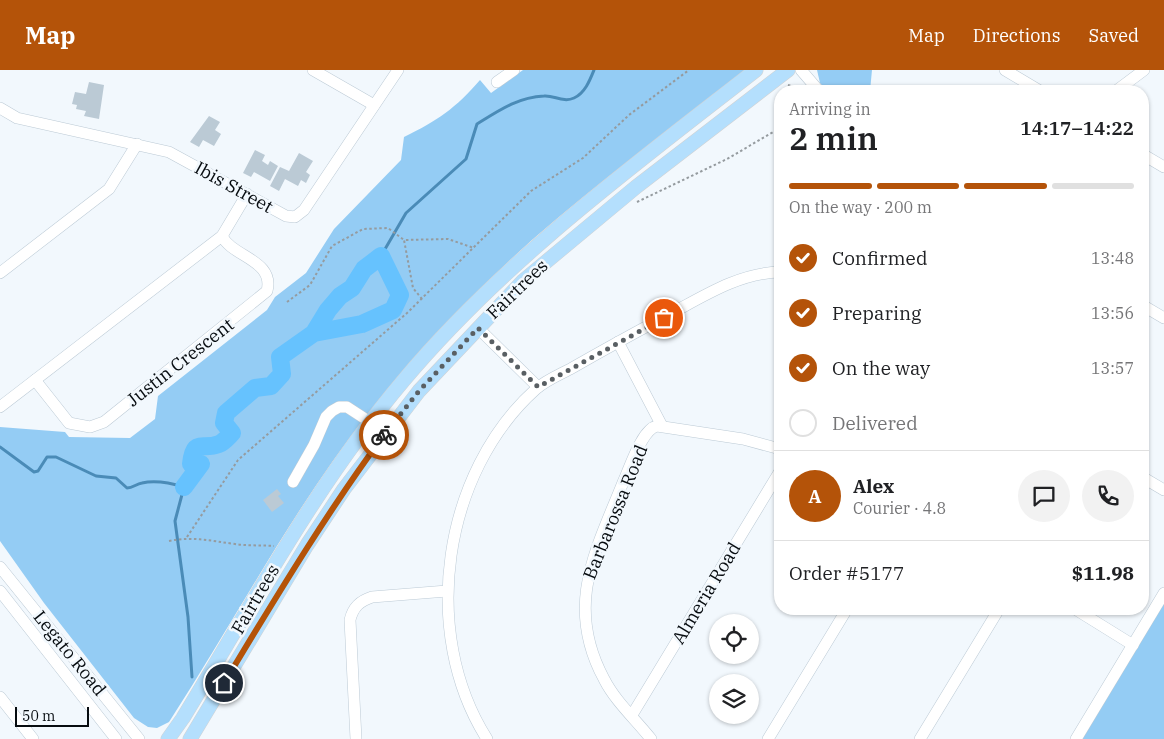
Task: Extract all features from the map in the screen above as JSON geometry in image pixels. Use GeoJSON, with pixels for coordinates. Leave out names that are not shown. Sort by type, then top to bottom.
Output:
{"type":"FeatureCollection","features":[{"type":"Feature","properties":{"kind":"main road","name":"Fairtrees"},"geometry":{"type":"LineString","coordinates":[[168,739],[245,617],[284,548],[339,463],[370,422],[434,346],[519,263],[594,196],[756,70]]}},
{"type":"Feature","properties":{"kind":"main road","name":"Fairtrees"},"geometry":{"type":"LineString","coordinates":[[190,739],[344,489],[419,391],[523,281],[568,243],[788,70]]}},
{"type":"Feature","properties":{"kind":"street"},"geometry":{"type":"LineString","coordinates":[[313,70],[374,105]]}},
{"type":"Feature","properties":{"kind":"street","name":"Ibis Street"},"geometry":{"type":"LineString","coordinates":[[0,108],[17,118],[169,152],[286,216],[295,217],[301,214],[398,70]]}},
{"type":"Feature","properties":{"kind":"street"},"geometry":{"type":"LineString","coordinates":[[497,82],[514,70]]}},
{"type":"Feature","properties":{"kind":"street"},"geometry":{"type":"LineString","coordinates":[[800,70],[813,85]]}},
{"type":"Feature","properties":{"kind":"street"},"geometry":{"type":"LineString","coordinates":[[1005,70],[1030,85]]}},
{"type":"Feature","properties":{"kind":"street"},"geometry":{"type":"LineString","coordinates":[[1124,85],[1144,70]]}},
{"type":"Feature","properties":{"kind":"street"},"geometry":{"type":"LineString","coordinates":[[0,273],[110,189],[137,144]]}},
{"type":"Feature","properties":{"kind":"street"},"geometry":{"type":"LineString","coordinates":[[1149,158],[1164,167]]}},
{"type":"Feature","properties":{"kind":"street"},"geometry":{"type":"LineString","coordinates":[[0,407],[222,236],[247,194]]}},
{"type":"Feature","properties":{"kind":"street","name":"Justin Crescent"},"geometry":{"type":"LineString","coordinates":[[35,380],[69,423],[90,427],[104,422],[267,291],[268,281],[261,269],[252,260],[225,242],[222,236]]}},
{"type":"Feature","properties":{"kind":"street"},"geometry":{"type":"LineString","coordinates":[[487,739],[471,710],[459,675],[448,619],[447,591],[455,536],[471,481],[482,456],[498,431],[538,387],[618,342],[740,278],[774,273]]}},
{"type":"Feature","properties":{"kind":"street"},"geometry":{"type":"LineString","coordinates":[[1149,309],[1164,318]]}},
{"type":"Feature","properties":{"kind":"street"},"geometry":{"type":"LineString","coordinates":[[478,328],[538,387]]}},
{"type":"Feature","properties":{"kind":"street"},"geometry":{"type":"LineString","coordinates":[[618,342],[662,426]]}},
{"type":"Feature","properties":{"kind":"street"},"geometry":{"type":"LineString","coordinates":[[293,482],[314,445],[326,417],[332,411],[339,407],[347,407],[370,422]]}},
{"type":"Feature","properties":{"kind":"street","name":"Barbarossa Road"},"geometry":{"type":"LineString","coordinates":[[651,739],[604,680],[592,650],[586,627],[586,585],[603,533],[632,461],[648,432],[653,427],[662,426],[743,439],[774,447]]}},
{"type":"Feature","properties":{"kind":"street","name":"Almeria Road"},"geometry":{"type":"LineString","coordinates":[[632,715],[774,481]]}},
{"type":"Feature","properties":{"kind":"street"},"geometry":{"type":"LineString","coordinates":[[1149,481],[1164,490]]}},
{"type":"Feature","properties":{"kind":"street","name":"Legato Road"},"geometry":{"type":"LineString","coordinates":[[0,567],[138,739]]}},
{"type":"Feature","properties":{"kind":"street"},"geometry":{"type":"LineString","coordinates":[[356,739],[350,620],[352,611],[364,600],[372,596],[447,591]]}},
{"type":"Feature","properties":{"kind":"street","name":"Legato Road"},"geometry":{"type":"LineString","coordinates":[[0,592],[116,739]]}},
{"type":"Feature","properties":{"kind":"street"},"geometry":{"type":"LineString","coordinates":[[1076,739],[1164,593]]}},
{"type":"Feature","properties":{"kind":"street"},"geometry":{"type":"LineString","coordinates":[[768,739],[843,615]]}},
{"type":"Feature","properties":{"kind":"street"},"geometry":{"type":"LineString","coordinates":[[920,739],[995,615]]}},
{"type":"Feature","properties":{"kind":"street"},"geometry":{"type":"LineString","coordinates":[[1085,615],[1133,645]]}},
{"type":"Feature","properties":{"kind":"street"},"geometry":{"type":"LineString","coordinates":[[0,697],[33,739]]}},
{"type":"Feature","properties":{"kind":"path"},"geometry":{"type":"LineString","coordinates":[[187,537],[238,460],[422,299],[531,191],[583,158],[629,115],[689,70]]}},
{"type":"Feature","properties":{"kind":"path"},"geometry":{"type":"LineString","coordinates":[[632,203],[658,194],[727,159],[774,132]]}},
{"type":"Feature","properties":{"kind":"path"},"geometry":{"type":"LineString","coordinates":[[287,302],[310,285],[332,246],[363,229],[388,228],[404,240],[448,239],[474,248]]}},
{"type":"Feature","properties":{"kind":"path"},"geometry":{"type":"LineString","coordinates":[[404,240],[414,288],[422,299]]}},
{"type":"Feature","properties":{"kind":"path"},"geometry":{"type":"LineString","coordinates":[[170,540],[187,537],[209,538],[236,544],[274,546]]}},
{"type":"Feature","properties":{"kind":"shaded area"},"geometry":{"type":"Polygon","coordinates":[[[523,70],[747,70],[611,175],[532,240],[467,302],[426,346],[368,414],[314,488],[169,722],[157,728],[148,727],[134,718],[44,603],[0,541],[0,427],[65,432],[69,437],[130,438],[155,419],[158,396],[267,310],[275,297],[306,273],[334,229],[401,160],[404,137],[445,113],[480,80],[491,93],[523,70]]]}},
{"type":"Feature","properties":{"kind":"shaded area"},"geometry":{"type":"Polygon","coordinates":[[[817,70],[872,70],[871,85],[822,85],[817,70]]]}},
{"type":"Feature","properties":{"kind":"shaded area"},"geometry":{"type":"Polygon","coordinates":[[[1164,603],[1164,739],[1082,739],[1164,603]]]}},
{"type":"Feature","properties":{"kind":"building"},"geometry":{"type":"Polygon","coordinates":[[[89,82],[104,85],[99,119],[84,116],[86,111],[76,109],[77,105],[72,104],[75,92],[86,94],[89,82]]]}},
{"type":"Feature","properties":{"kind":"building"},"geometry":{"type":"Polygon","coordinates":[[[209,116],[220,122],[215,130],[221,134],[214,146],[203,140],[199,147],[190,142],[209,116]]]}},
{"type":"Feature","properties":{"kind":"building"},"geometry":{"type":"Polygon","coordinates":[[[255,150],[265,155],[262,161],[268,165],[270,161],[278,166],[270,181],[254,172],[251,177],[243,173],[255,150]]]}},
{"type":"Feature","properties":{"kind":"building"},"geometry":{"type":"Polygon","coordinates":[[[299,153],[313,161],[306,172],[310,175],[306,183],[301,180],[298,186],[285,179],[279,191],[270,186],[280,167],[289,171],[299,153]]]}},
{"type":"Feature","properties":{"kind":"building"},"geometry":{"type":"Polygon","coordinates":[[[277,489],[281,494],[278,496],[284,503],[272,512],[263,500],[277,489]]]}},
{"type":"Feature","properties":{"kind":"waterway"},"geometry":{"type":"LineString","coordinates":[[381,256],[406,213],[466,159],[477,124],[493,114],[526,99],[544,96],[566,100],[574,98],[584,90],[594,70]]}},
{"type":"Feature","properties":{"kind":"waterway"},"geometry":{"type":"LineString","coordinates":[[184,487],[201,464],[191,464],[194,450],[200,446],[219,444],[232,433],[224,423],[226,413],[255,388],[271,386],[282,374],[280,357],[314,333],[362,324],[393,310],[400,295],[381,256],[364,269],[352,288],[340,296],[328,310],[314,333]]}},
{"type":"Feature","properties":{"kind":"waterway"},"geometry":{"type":"LineString","coordinates":[[0,447],[34,472],[38,471],[47,457],[56,457],[96,476],[116,478],[127,488],[152,482],[184,487],[175,521],[188,617],[192,677]]}},
{"type":"Feature","properties":{"kind":"way so far"},"geometry":{"type":"LineString","coordinates":[[384,435],[419,391],[478,328],[538,387],[664,318]]}},
{"type":"Feature","properties":{"kind":"route"},"geometry":{"type":"LineString","coordinates":[[224,683],[344,489],[384,435]]}}]}
